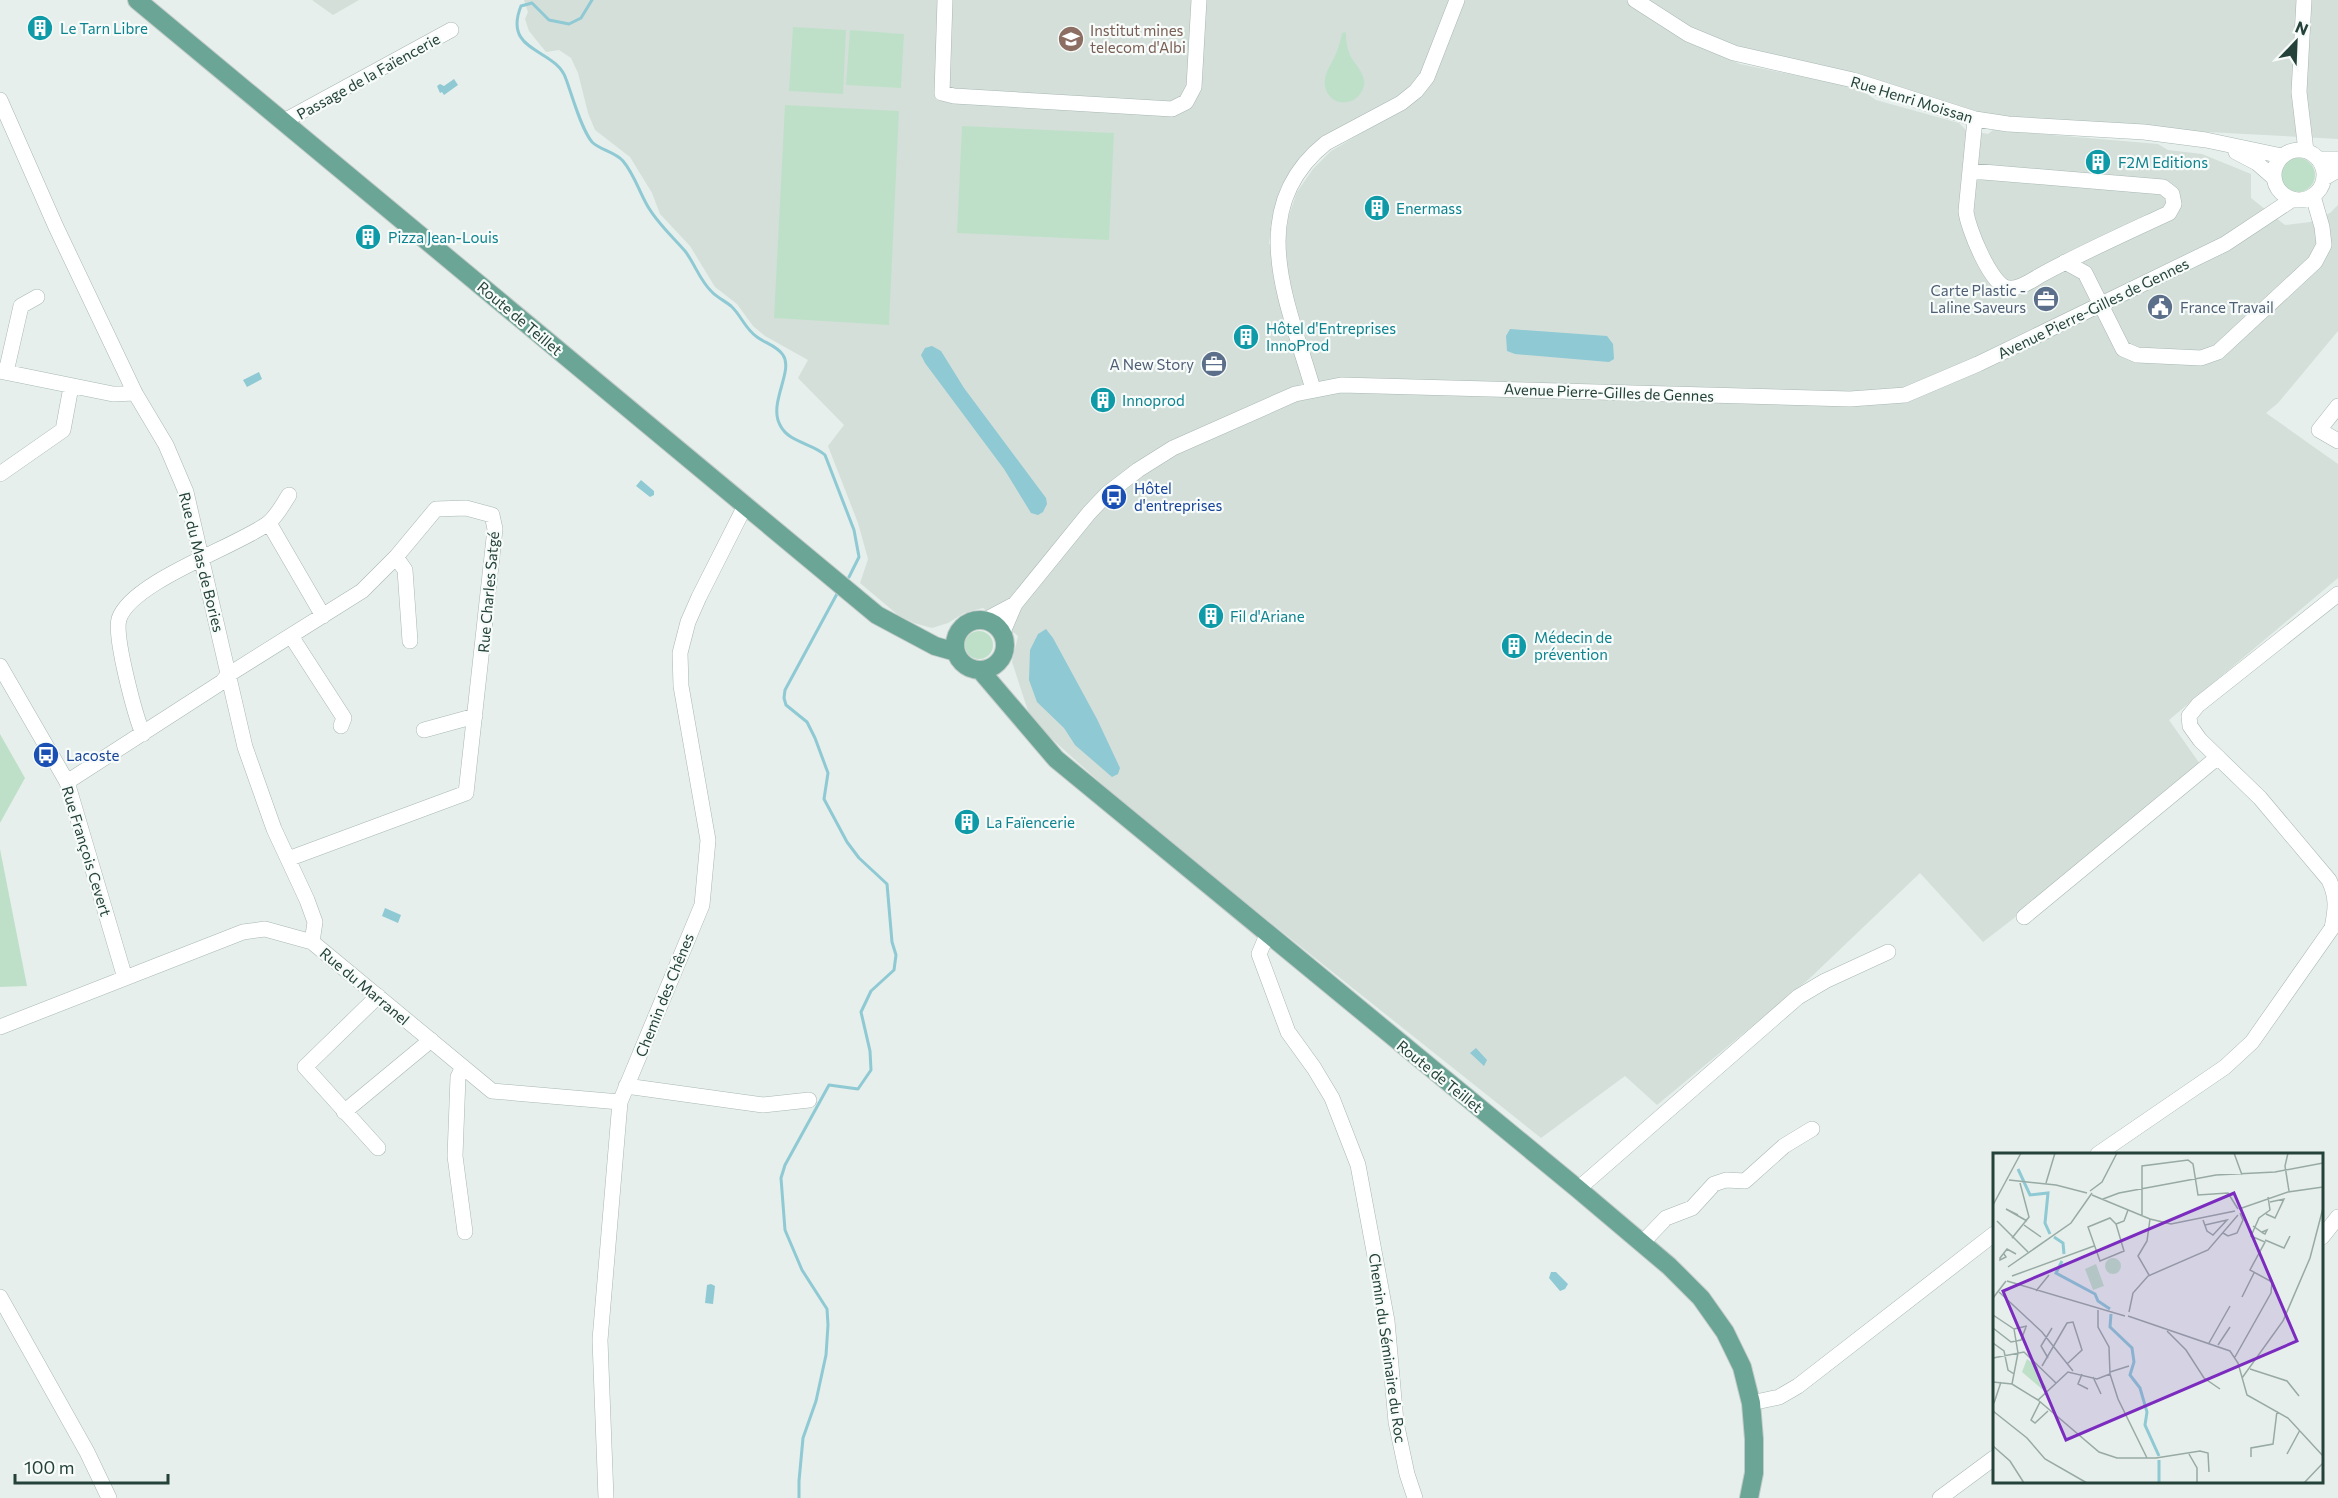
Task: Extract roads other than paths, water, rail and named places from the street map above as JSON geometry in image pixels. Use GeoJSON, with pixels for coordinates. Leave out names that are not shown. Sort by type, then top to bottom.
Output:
{"type":"FeatureCollection","features":[{"type":"Feature","properties":{"kind":"main road","name":"Route de Teillet"},"geometry":{"type":"LineString","coordinates":[[137,0],[878,615],[935,646],[956,652]]}},
{"type":"Feature","properties":{"kind":"main road"},"geometry":{"type":"LineString","coordinates":[[983,621],[991,623],[1002,634],[1005,647],[1000,660],[994,666],[980,670],[968,667],[959,658],[955,644],[961,630],[971,623],[983,621]]}},
{"type":"Feature","properties":{"kind":"main road","name":"Route de Teillet"},"geometry":{"type":"LineString","coordinates":[[907,631],[938,634],[961,630]]}},
{"type":"Feature","properties":{"kind":"main road","name":"Route de Teillet"},"geometry":{"type":"LineString","coordinates":[[1000,660],[1002,680],[1017,716]]}},
{"type":"Feature","properties":{"kind":"main road","name":"Route de Teillet"},"geometry":{"type":"LineString","coordinates":[[980,670],[1056,759],[1578,1189],[1642,1243],[1701,1298],[1725,1332],[1742,1367],[1752,1403],[1755,1439],[1754,1473],[1749,1498]]}},
{"type":"Feature","properties":{"kind":"street"},"geometry":{"type":"LineString","coordinates":[[945,0],[942,93],[954,96],[1172,109],[1186,102],[1194,87],[1199,0]]}},
{"type":"Feature","properties":{"kind":"street"},"geometry":{"type":"LineString","coordinates":[[1313,389],[1280,272],[1277,232],[1282,206],[1289,188],[1307,161],[1326,143],[1401,103],[1416,91],[1426,77],[1458,0]]}},
{"type":"Feature","properties":{"kind":"street","name":"Rue Henri Moissan"},"geometry":{"type":"LineString","coordinates":[[1635,0],[1688,34],[1734,53],[1853,80],[1975,119],[2008,124],[2144,132],[2206,140],[2284,155]]}},
{"type":"Feature","properties":{"kind":"street"},"geometry":{"type":"LineString","coordinates":[[2300,106],[2284,155],[2274,170],[2275,181],[2280,192],[2293,200],[2313,196],[2324,178],[2323,171],[2312,155],[2300,106],[2304,0]]}},
{"type":"Feature","properties":{"kind":"street","name":"Passage de la Faïencerie"},"geometry":{"type":"LineString","coordinates":[[284,121],[451,30]]}},
{"type":"Feature","properties":{"kind":"street","name":"Rue du Mas de Bories"},"geometry":{"type":"LineString","coordinates":[[0,100],[56,227],[135,393],[166,445],[186,492],[245,747],[274,829],[315,922],[312,942]]}},
{"type":"Feature","properties":{"kind":"street"},"geometry":{"type":"LineString","coordinates":[[1971,171],[2163,187],[2172,194],[2174,204],[2169,213],[2093,248],[2022,285],[2009,289],[2001,285],[1993,275],[1967,223],[1969,178],[1975,119]]}},
{"type":"Feature","properties":{"kind":"street","name":"Rue Henri Moissan"},"geometry":{"type":"LineString","coordinates":[[2206,140],[2257,163],[2275,181]]}},
{"type":"Feature","properties":{"kind":"street"},"geometry":{"type":"LineString","coordinates":[[2284,155],[2300,150],[2312,155],[2338,159]]}},
{"type":"Feature","properties":{"kind":"street"},"geometry":{"type":"LineString","coordinates":[[2324,178],[2338,170]]}},
{"type":"Feature","properties":{"kind":"street","name":"Avenue Pierre-Gilles de Gennes"},"geometry":{"type":"LineString","coordinates":[[2243,232],[2267,206],[2275,181]]}},
{"type":"Feature","properties":{"kind":"street"},"geometry":{"type":"LineString","coordinates":[[2065,262],[2085,273],[2123,349],[2137,355],[2201,358],[2218,351],[2315,262],[2324,245],[2322,227],[2313,196]]}},
{"type":"Feature","properties":{"kind":"street","name":"Avenue Pierre-Gilles de Gennes"},"geometry":{"type":"LineString","coordinates":[[1002,634],[1015,604],[1108,493],[1138,470],[1173,448],[1276,402],[1313,389],[1341,385],[1391,385],[1850,399],[1905,395],[1978,364],[2225,244],[2293,200]]}},
{"type":"Feature","properties":{"kind":"street"},"geometry":{"type":"LineString","coordinates":[[2085,273],[2093,248]]}},
{"type":"Feature","properties":{"kind":"street"},"geometry":{"type":"LineString","coordinates":[[37,297],[21,306],[3,371],[113,394],[135,393]]}},
{"type":"Feature","properties":{"kind":"street"},"geometry":{"type":"LineString","coordinates":[[0,474],[63,430],[71,387]]}},
{"type":"Feature","properties":{"kind":"street"},"geometry":{"type":"LineString","coordinates":[[2338,406],[2319,430],[2338,441]]}},
{"type":"Feature","properties":{"kind":"street"},"geometry":{"type":"LineString","coordinates":[[143,734],[136,716],[119,638],[119,620],[125,608],[184,566],[269,523],[289,495]]}},
{"type":"Feature","properties":{"kind":"street","name":"Chemin des Chênes"},"geometry":{"type":"LineString","coordinates":[[606,1498],[600,1340],[620,1102],[702,905],[708,840],[681,686],[680,653],[688,622],[699,597],[745,506]]}},
{"type":"Feature","properties":{"kind":"street","name":"Rue Charles Satgé"},"geometry":{"type":"LineString","coordinates":[[67,782],[222,682],[228,675],[362,591],[396,557],[436,509],[466,508],[492,515],[495,529],[466,793],[288,859]]}},
{"type":"Feature","properties":{"kind":"street"},"geometry":{"type":"LineString","coordinates":[[269,523],[323,616]]}},
{"type":"Feature","properties":{"kind":"street"},"geometry":{"type":"LineString","coordinates":[[396,557],[405,570],[410,641]]}},
{"type":"Feature","properties":{"kind":"street"},"geometry":{"type":"LineString","coordinates":[[2101,1153],[2225,1067],[2252,1042],[2332,928],[2336,910],[2336,893],[2329,880],[2260,798],[2190,726],[2189,716],[2198,705],[2338,594]]}},
{"type":"Feature","properties":{"kind":"street","name":"Avenue Pierre-Gilles de Gennes"},"geometry":{"type":"LineString","coordinates":[[983,621],[1015,604]]}},
{"type":"Feature","properties":{"kind":"street"},"geometry":{"type":"LineString","coordinates":[[291,636],[344,718],[341,726]]}},
{"type":"Feature","properties":{"kind":"street","name":"Rue François Cevert"},"geometry":{"type":"LineString","coordinates":[[0,666],[67,782],[125,978]]}},
{"type":"Feature","properties":{"kind":"street"},"geometry":{"type":"LineString","coordinates":[[424,730],[475,716]]}},
{"type":"Feature","properties":{"kind":"street"},"geometry":{"type":"LineString","coordinates":[[2024,917],[2218,757]]}},
{"type":"Feature","properties":{"kind":"street","name":"Rue du Marranel"},"geometry":{"type":"LineString","coordinates":[[0,1027],[243,932],[265,929],[312,942],[492,1091],[620,1102]]}},
{"type":"Feature","properties":{"kind":"street","name":"Chemin du Séminaire du Roc"},"geometry":{"type":"LineString","coordinates":[[1267,935],[1260,954],[1288,1032],[1332,1098],[1358,1165],[1387,1321],[1396,1422],[1407,1474],[1415,1498]]}},
{"type":"Feature","properties":{"kind":"street"},"geometry":{"type":"LineString","coordinates":[[1578,1189],[1798,997],[1825,981],[1888,952]]}},
{"type":"Feature","properties":{"kind":"street"},"geometry":{"type":"LineString","coordinates":[[378,996],[305,1067],[378,1148]]}},
{"type":"Feature","properties":{"kind":"street"},"geometry":{"type":"LineString","coordinates":[[344,1112],[430,1040]]}},
{"type":"Feature","properties":{"kind":"street"},"geometry":{"type":"LineString","coordinates":[[463,1067],[458,1077],[455,1156],[465,1232]]}},
{"type":"Feature","properties":{"kind":"street"},"geometry":{"type":"LineString","coordinates":[[626,1086],[763,1105],[809,1100]]}},
{"type":"Feature","properties":{"kind":"street"},"geometry":{"type":"LineString","coordinates":[[1642,1243],[1666,1218],[1692,1208],[1713,1185],[1726,1180],[1745,1181],[1784,1146],[1812,1129]]}},
{"type":"Feature","properties":{"kind":"street"},"geometry":{"type":"LineString","coordinates":[[2323,1236],[2338,1217]]}},
{"type":"Feature","properties":{"kind":"street"},"geometry":{"type":"LineString","coordinates":[[1752,1403],[1779,1397],[1797,1386],[1993,1236]]}},
{"type":"Feature","properties":{"kind":"street"},"geometry":{"type":"LineString","coordinates":[[0,1297],[87,1452],[110,1498]]}},
{"type":"Feature","properties":{"kind":"street"},"geometry":{"type":"LineString","coordinates":[[1940,1498],[1993,1459]]}},
{"type":"Feature","properties":{"kind":"water"},"geometry":{"type":"Polygon","coordinates":[[[454,79],[458,85],[444,95],[440,93],[437,86],[440,84],[444,86],[454,79]]]}},
{"type":"Feature","properties":{"kind":"water"},"geometry":{"type":"Polygon","coordinates":[[[1510,329],[1607,336],[1613,344],[1614,359],[1609,362],[1515,354],[1507,351],[1506,336],[1510,329]]]}},
{"type":"Feature","properties":{"kind":"water"},"geometry":{"type":"Polygon","coordinates":[[[932,346],[941,351],[964,388],[1046,498],[1047,504],[1043,512],[1038,515],[1031,513],[1004,469],[925,363],[921,355],[925,348],[932,346]]]}},
{"type":"Feature","properties":{"kind":"water"},"geometry":{"type":"Polygon","coordinates":[[[259,372],[262,379],[247,387],[243,380],[259,372]]]}},
{"type":"Feature","properties":{"kind":"water"},"geometry":{"type":"Polygon","coordinates":[[[641,480],[654,491],[654,495],[650,497],[636,486],[641,480]]]}},
{"type":"Feature","properties":{"kind":"water"},"geometry":{"type":"Polygon","coordinates":[[[1046,629],[1097,719],[1120,768],[1118,774],[1112,777],[1075,745],[1064,728],[1037,702],[1029,680],[1030,650],[1038,634],[1046,629]]]}},
{"type":"Feature","properties":{"kind":"water"},"geometry":{"type":"Polygon","coordinates":[[[385,908],[401,915],[398,923],[382,916],[385,908]]]}},
{"type":"Feature","properties":{"kind":"water"},"geometry":{"type":"Polygon","coordinates":[[[1476,1048],[1487,1060],[1484,1066],[1470,1053],[1476,1048]]]}},
{"type":"Feature","properties":{"kind":"water"},"geometry":{"type":"Polygon","coordinates":[[[1551,1272],[1556,1272],[1568,1284],[1565,1289],[1560,1291],[1549,1278],[1551,1272]]]}},
{"type":"Feature","properties":{"kind":"water"},"geometry":{"type":"Polygon","coordinates":[[[707,1285],[715,1286],[713,1304],[705,1303],[707,1285]]]}},
{"type":"Feature","properties":{"kind":"waterway"},"geometry":{"type":"LineString","coordinates":[[592,0],[581,18],[569,24],[549,20],[532,3],[521,6],[517,21],[519,33],[524,42],[560,69],[592,142],[623,161],[651,212],[685,251],[708,288],[731,306],[753,334],[778,349],[783,355],[786,362],[777,416],[780,425],[789,436],[825,455],[854,530],[859,557],[849,577]]}},
{"type":"Feature","properties":{"kind":"waterway"},"geometry":{"type":"LineString","coordinates":[[799,1498],[803,1438],[816,1401],[826,1355],[828,1325],[827,1309],[802,1270],[785,1230],[781,1178],[785,1165],[829,1085],[858,1089],[871,1070],[870,1051],[861,1012],[871,991],[894,970],[896,955],[892,942],[887,884],[859,858],[847,842],[824,799],[828,773],[815,738],[807,722],[786,705],[784,698],[785,690],[838,592]]}},
{"type":"Feature","properties":{"kind":"place","name":"Le Tarn Libre"},"geometry":{"type":"Point","coordinates":[40,28]}},
{"type":"Feature","properties":{"kind":"place","name":"Institut mines telecom d'Albi"},"geometry":{"type":"Point","coordinates":[1071,39]}},
{"type":"Feature","properties":{"kind":"place","name":"F2M Editions"},"geometry":{"type":"Point","coordinates":[2098,162]}},
{"type":"Feature","properties":{"kind":"place","name":"Enermass"},"geometry":{"type":"Point","coordinates":[1377,208]}},
{"type":"Feature","properties":{"kind":"place","name":"Pizza Jean-Louis"},"geometry":{"type":"Point","coordinates":[368,237]}},
{"type":"Feature","properties":{"kind":"place","name":"Carte Plastic - Laline Saveurs"},"geometry":{"type":"Point","coordinates":[2046,299]}},
{"type":"Feature","properties":{"kind":"place","name":"France Travail"},"geometry":{"type":"Point","coordinates":[2160,307]}},
{"type":"Feature","properties":{"kind":"place","name":"Hôtel d'Entreprises InnoProd"},"geometry":{"type":"Point","coordinates":[1246,337]}},
{"type":"Feature","properties":{"kind":"place","name":"A New Story"},"geometry":{"type":"Point","coordinates":[1214,364]}},
{"type":"Feature","properties":{"kind":"place","name":"Innoprod"},"geometry":{"type":"Point","coordinates":[1103,400]}},
{"type":"Feature","properties":{"kind":"place","name":"Hôtel d'entreprises"},"geometry":{"type":"Point","coordinates":[1114,497]}},
{"type":"Feature","properties":{"kind":"place","name":"Fil d'Ariane"},"geometry":{"type":"Point","coordinates":[1211,616]}},
{"type":"Feature","properties":{"kind":"place","name":"Médecin de prévention"},"geometry":{"type":"Point","coordinates":[1514,646]}},
{"type":"Feature","properties":{"kind":"place","name":"Lacoste"},"geometry":{"type":"Point","coordinates":[46,755]}},
{"type":"Feature","properties":{"kind":"place","name":"La Faïencerie"},"geometry":{"type":"Point","coordinates":[967,822]}}]}
